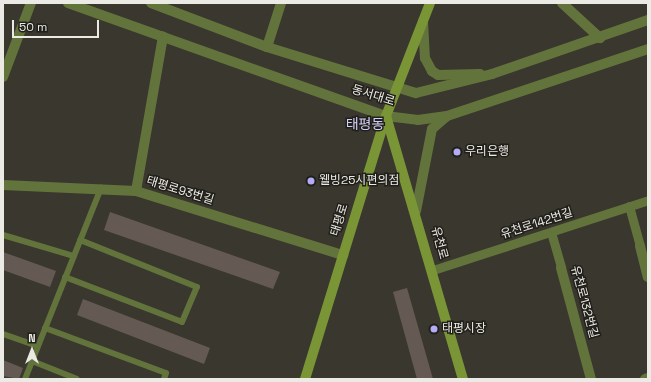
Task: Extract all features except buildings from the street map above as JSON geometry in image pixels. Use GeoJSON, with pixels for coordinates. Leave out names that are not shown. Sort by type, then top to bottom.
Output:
{"type":"FeatureCollection","features":[{"type":"Feature","properties":{"kind":"main road","name":"태평로"},"geometry":{"type":"LineString","coordinates":[[305,379],[386,116],[398,89],[430,3]]}},
{"type":"Feature","properties":{"kind":"main road","name":"유천로"},"geometry":{"type":"LineString","coordinates":[[386,116],[416,211],[463,379]]}},
{"type":"Feature","properties":{"kind":"street"},"geometry":{"type":"LineString","coordinates":[[3,77],[31,3]]}},
{"type":"Feature","properties":{"kind":"street","name":"동서대로"},"geometry":{"type":"LineString","coordinates":[[68,3],[386,116],[418,120],[447,116],[648,49]]}},
{"type":"Feature","properties":{"kind":"street"},"geometry":{"type":"LineString","coordinates":[[267,47],[280,3]]}},
{"type":"Feature","properties":{"kind":"street"},"geometry":{"type":"LineString","coordinates":[[562,3],[600,38]]}},
{"type":"Feature","properties":{"kind":"street","name":"동서대로"},"geometry":{"type":"LineString","coordinates":[[157,4],[267,47],[416,94],[441,90],[492,74],[600,38],[648,20]]}},
{"type":"Feature","properties":{"kind":"street"},"geometry":{"type":"LineString","coordinates":[[423,21],[425,58],[432,71],[438,75],[492,74]]}},
{"type":"Feature","properties":{"kind":"street"},"geometry":{"type":"LineString","coordinates":[[136,191],[163,36]]}},
{"type":"Feature","properties":{"kind":"street"},"geometry":{"type":"LineString","coordinates":[[416,211],[432,129],[447,116]]}},
{"type":"Feature","properties":{"kind":"street","name":"태평로93번길"},"geometry":{"type":"LineString","coordinates":[[3,185],[101,188],[136,191],[343,255]]}},
{"type":"Feature","properties":{"kind":"street","name":"유천로142번길"},"geometry":{"type":"LineString","coordinates":[[432,270],[648,200]]}},
{"type":"Feature","properties":{"kind":"street"},"geometry":{"type":"LineString","coordinates":[[629,206],[648,277]]}},
{"type":"Feature","properties":{"kind":"street","name":"유천로132번길"},"geometry":{"type":"LineString","coordinates":[[551,232],[591,379]]}},
{"type":"Feature","properties":{"kind":"lane"},"geometry":{"type":"LineString","coordinates":[[25,379],[101,188]]}},
{"type":"Feature","properties":{"kind":"lane"},"geometry":{"type":"LineString","coordinates":[[3,235],[74,256]]}},
{"type":"Feature","properties":{"kind":"lane"},"geometry":{"type":"LineString","coordinates":[[65,277],[182,322],[198,286],[80,240]]}},
{"type":"Feature","properties":{"kind":"lane"},"geometry":{"type":"LineString","coordinates":[[45,328],[166,372],[164,379]]}},
{"type":"Feature","properties":{"kind":"lane"},"geometry":{"type":"LineString","coordinates":[[3,334],[38,346]]}},
{"type":"Feature","properties":{"kind":"lane"},"geometry":{"type":"LineString","coordinates":[[32,361],[77,379]]}},
{"type":"Feature","properties":{"kind":"place","name":"우리은행"},"geometry":{"type":"Point","coordinates":[457,152]}},
{"type":"Feature","properties":{"kind":"place","name":"웰빙25시편의점"},"geometry":{"type":"Point","coordinates":[311,181]}},
{"type":"Feature","properties":{"kind":"place","name":"태평시장"},"geometry":{"type":"Point","coordinates":[434,329]}},
{"type":"Feature","properties":{"kind":"district","name":"태평동"},"geometry":{"type":"Point","coordinates":[365,124]}}]}
